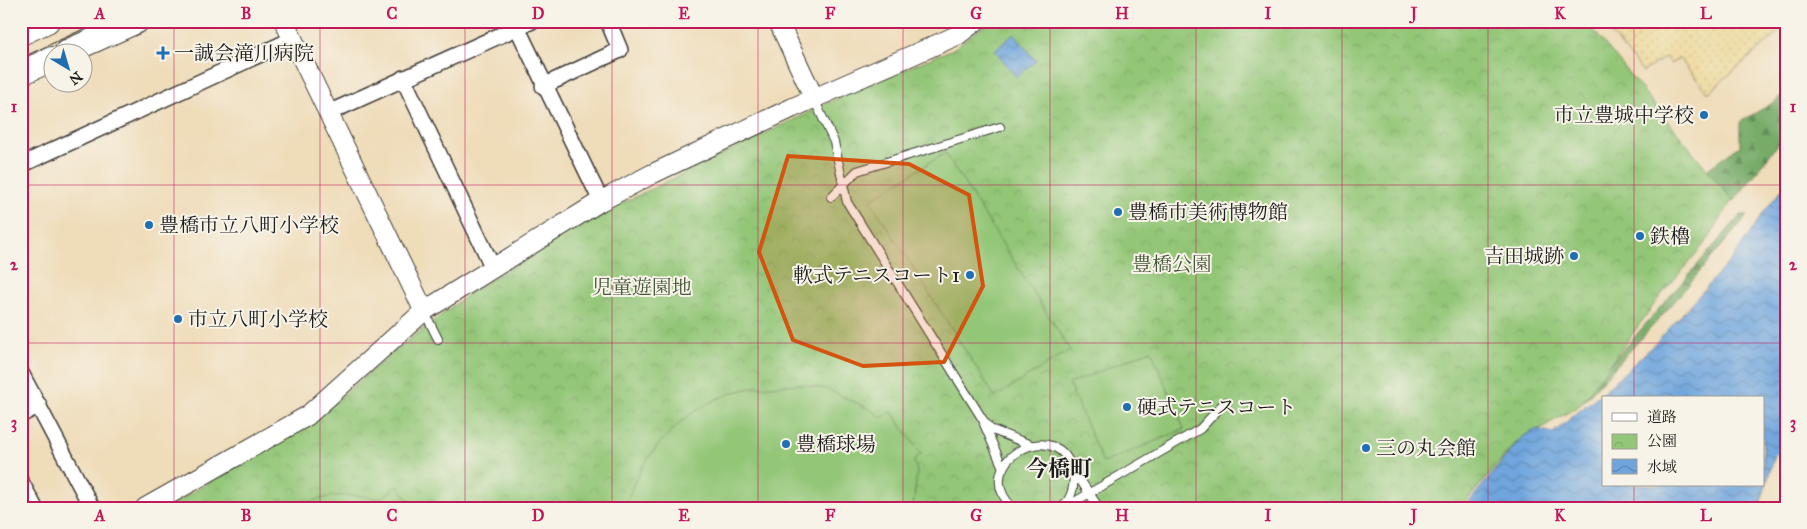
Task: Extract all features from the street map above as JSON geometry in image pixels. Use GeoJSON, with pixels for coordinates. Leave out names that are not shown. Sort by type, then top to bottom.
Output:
{"type":"FeatureCollection","features":[{"type":"Feature","properties":{"kind":"highway"},"geometry":{"type":"LineString","coordinates":[[21,33],[47,21]]}},
{"type":"Feature","properties":{"kind":"highway"},"geometry":{"type":"LineString","coordinates":[[90,42],[137,21]]}},
{"type":"Feature","properties":{"kind":"highway"},"geometry":{"type":"LineString","coordinates":[[21,73],[42,64]]}},
{"type":"Feature","properties":{"kind":"street"},"geometry":{"type":"LineString","coordinates":[[284,21],[424,311]]}},
{"type":"Feature","properties":{"kind":"street"},"geometry":{"type":"LineString","coordinates":[[328,113],[515,25],[532,21]]}},
{"type":"Feature","properties":{"kind":"street"},"geometry":{"type":"LineString","coordinates":[[544,86],[620,50],[608,21]]}},
{"type":"Feature","properties":{"kind":"street"},"geometry":{"type":"LineString","coordinates":[[778,21],[814,98]]}},
{"type":"Feature","properties":{"kind":"street"},"geometry":{"type":"LineString","coordinates":[[151,506],[307,416],[424,311],[601,201],[652,174],[814,98],[958,35],[976,21]]}},
{"type":"Feature","properties":{"kind":"street"},"geometry":{"type":"LineString","coordinates":[[515,25],[601,201]]}},
{"type":"Feature","properties":{"kind":"street"},"geometry":{"type":"LineString","coordinates":[[21,165],[292,38]]}},
{"type":"Feature","properties":{"kind":"street"},"geometry":{"type":"LineString","coordinates":[[403,78],[493,268]]}},
{"type":"Feature","properties":{"kind":"street"},"geometry":{"type":"LineString","coordinates":[[21,373],[92,508]]}},
{"type":"Feature","properties":{"kind":"street"},"geometry":{"type":"LineString","coordinates":[[21,414],[39,405]]}},
{"type":"Feature","properties":{"kind":"street"},"geometry":{"type":"LineString","coordinates":[[21,482],[35,508]]}},
{"type":"Feature","properties":{"kind":"lane"},"geometry":{"type":"LineString","coordinates":[[814,98],[834,142],[848,202],[983,420],[990,428],[1030,444],[1044,444],[1056,449],[1066,457],[1088,494],[1100,508]]}},
{"type":"Feature","properties":{"kind":"lane"},"geometry":{"type":"LineString","coordinates":[[831,197],[857,171],[1000,127]]}},
{"type":"Feature","properties":{"kind":"lane"},"geometry":{"type":"LineString","coordinates":[[424,311],[438,339]]}},
{"type":"Feature","properties":{"kind":"lane"},"geometry":{"type":"LineString","coordinates":[[1063,508],[1200,430],[1225,402]]}},
{"type":"Feature","properties":{"kind":"lane"},"geometry":{"type":"LineString","coordinates":[[983,420],[1002,468]]}},
{"type":"Feature","properties":{"kind":"lane"},"geometry":{"type":"LineString","coordinates":[[1013,508],[1003,493],[1000,481],[1002,468],[1009,457],[1019,449],[1030,444]]}},
{"type":"Feature","properties":{"kind":"lane"},"geometry":{"type":"LineString","coordinates":[[1063,508],[1072,494],[1074,481],[1072,468]]}},
{"type":"Feature","properties":{"kind":"highlighted area"},"geometry":{"type":"Polygon","coordinates":[[[788,156],[909,164],[969,195],[983,286],[944,362],[863,366],[793,340],[759,252],[788,156]]]}},
{"type":"Feature","properties":{"kind":"green space","name":"豊橋公園"},"geometry":{"type":"Polygon","coordinates":[[[989,21],[1586,21],[1732,200],[1710,237],[1661,295],[1580,405],[1516,443],[1460,508],[166,508],[310,423],[398,348],[474,290],[590,219],[852,91],[953,49],[989,21]]]}},
{"type":"Feature","properties":{"kind":"green space"},"geometry":{"type":"Polygon","coordinates":[[[1786,90],[1786,134],[1735,200],[1726,204],[1707,177],[1709,168],[1740,146],[1740,122],[1776,101],[1786,90]]]}},
{"type":"Feature","properties":{"kind":"green space","name":"軟式テニスコート1"},"geometry":{"type":"Polygon","coordinates":[[[945,153],[1070,350],[995,397],[870,200],[945,153]]]}},
{"type":"Feature","properties":{"kind":"green space"},"geometry":{"type":"Polygon","coordinates":[[[1741,215],[1748,215],[1661,317],[1580,405],[1516,443],[1460,508],[1399,508],[1574,406],[1741,215]]]}},
{"type":"Feature","properties":{"kind":"green space","name":"硬式テニスコート"},"geometry":{"type":"Polygon","coordinates":[[[1151,350],[1184,429],[1103,463],[1069,384],[1151,350]]]}},
{"type":"Feature","properties":{"kind":"green space","name":"豊橋球場"},"geometry":{"type":"Polygon","coordinates":[[[796,384],[827,389],[871,410],[882,418],[891,411],[921,454],[914,460],[917,472],[913,508],[625,508],[641,470],[652,453],[681,422],[716,399],[735,392],[757,387],[796,384]]]}},
{"type":"Feature","properties":{"kind":"green space"},"geometry":{"type":"Polygon","coordinates":[[[399,486],[412,508],[293,508],[335,496],[345,495],[379,499],[399,486]]]}},
{"type":"Feature","properties":{"kind":"sand"},"geometry":{"type":"Polygon","coordinates":[[[1601,21],[1786,21],[1786,26],[1708,93],[1679,58],[1671,64],[1665,57],[1643,72],[1601,21]]]}},
{"type":"Feature","properties":{"kind":"water"},"geometry":{"type":"Polygon","coordinates":[[[1014,34],[1036,61],[1016,77],[995,50],[1014,34]]]}},
{"type":"Feature","properties":{"kind":"water"},"geometry":{"type":"Polygon","coordinates":[[[1786,184],[1786,446],[1775,455],[1761,502],[1762,508],[1464,508],[1522,437],[1537,429],[1553,433],[1611,385],[1658,341],[1737,253],[1764,212],[1786,184]]]}},
{"type":"Feature","properties":{"kind":"tram line"},"geometry":{"type":"LineString","coordinates":[[21,58],[101,21]]}},
{"type":"Feature","properties":{"kind":"place","name":"一誠会滝川病院"},"geometry":{"type":"Point","coordinates":[163,53]}},
{"type":"Feature","properties":{"kind":"place","name":"市立豊城中学校"},"geometry":{"type":"Point","coordinates":[1704,115]}},
{"type":"Feature","properties":{"kind":"place","name":"豊橋市美術博物館"},"geometry":{"type":"Point","coordinates":[1118,212]}},
{"type":"Feature","properties":{"kind":"place","name":"豊橋市立八町小学校"},"geometry":{"type":"Point","coordinates":[149,225]}},
{"type":"Feature","properties":{"kind":"place","name":"鉄櫓"},"geometry":{"type":"Point","coordinates":[1640,236]}},
{"type":"Feature","properties":{"kind":"place","name":"吉田城跡"},"geometry":{"type":"Point","coordinates":[1574,256]}},
{"type":"Feature","properties":{"kind":"place","name":"軟式テニスコート1"},"geometry":{"type":"Point","coordinates":[970,275]}},
{"type":"Feature","properties":{"kind":"place","name":"市立八町小学校"},"geometry":{"type":"Point","coordinates":[178,319]}},
{"type":"Feature","properties":{"kind":"place","name":"硬式テニスコート"},"geometry":{"type":"Point","coordinates":[1127,407]}},
{"type":"Feature","properties":{"kind":"place","name":"豊橋球場"},"geometry":{"type":"Point","coordinates":[786,444]}},
{"type":"Feature","properties":{"kind":"place","name":"三の丸会館"},"geometry":{"type":"Point","coordinates":[1366,448]}},
{"type":"Feature","properties":{"kind":"district","name":"今橋町"},"geometry":{"type":"Point","coordinates":[1059,468]}},
{"type":"Feature","properties":{"kind":"park label","name":"児童遊園地"},"geometry":{"type":"Point","coordinates":[642,287]}}]}
